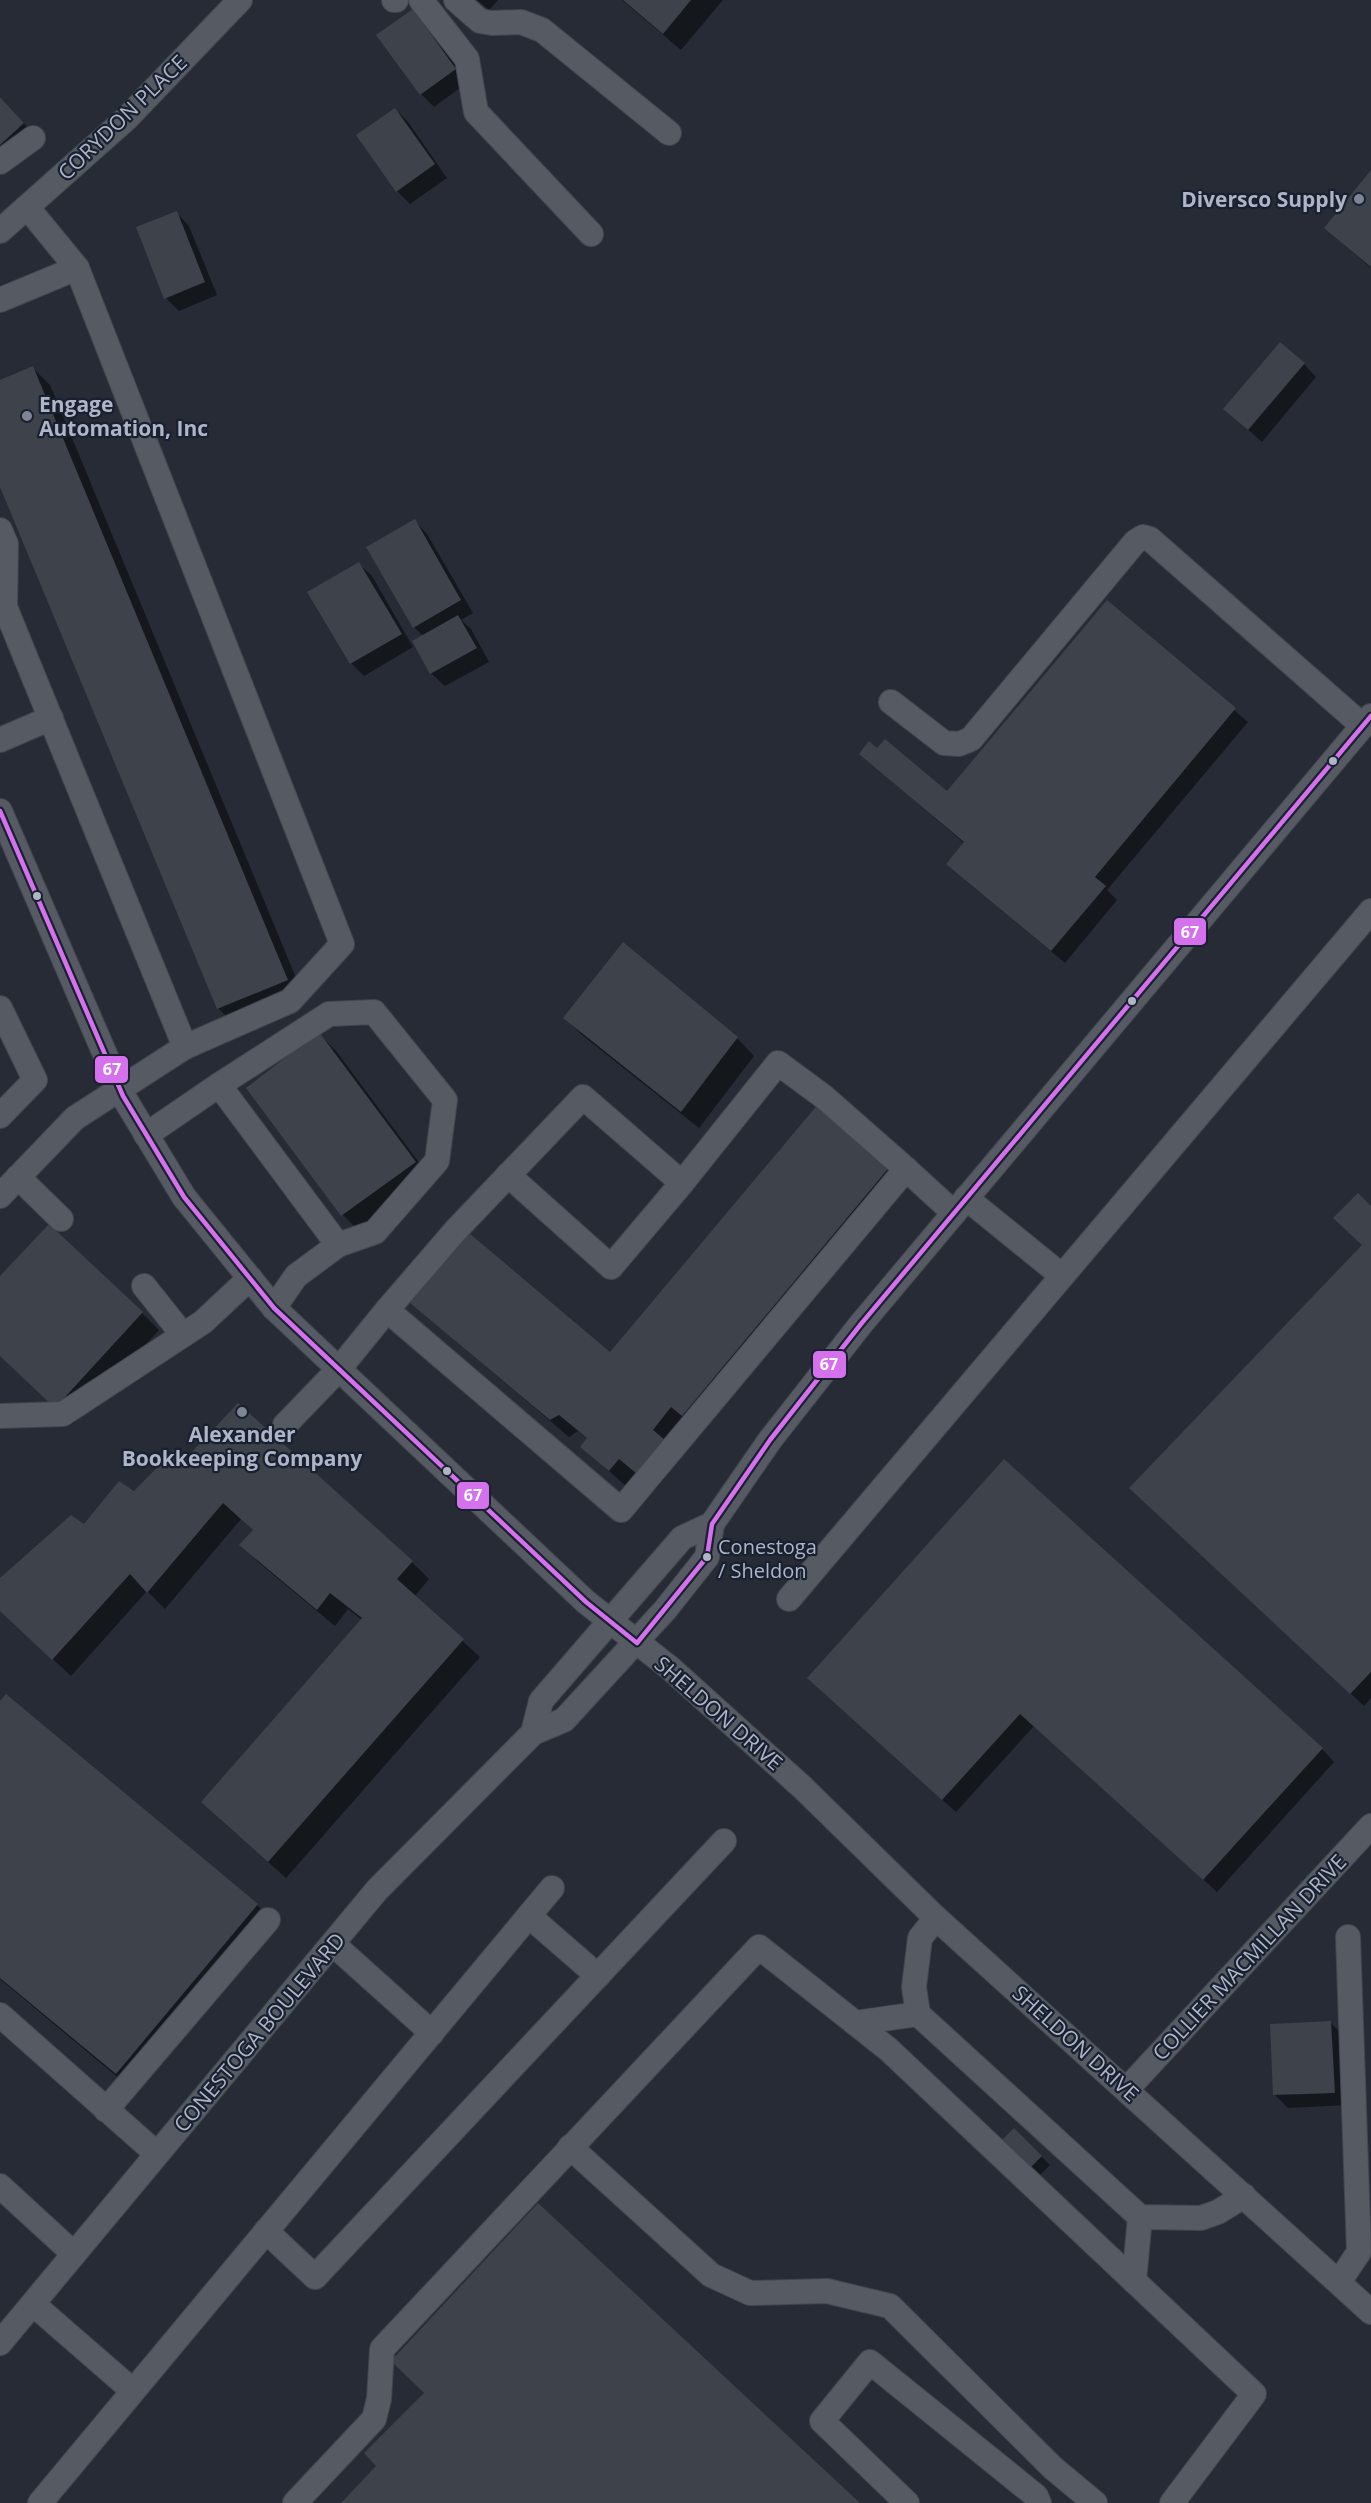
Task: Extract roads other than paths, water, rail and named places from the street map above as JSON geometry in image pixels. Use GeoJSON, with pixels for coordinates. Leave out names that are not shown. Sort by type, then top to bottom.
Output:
{"type":"FeatureCollection","features":[{"type":"Feature","properties":{"kind":"street","name":"CORYDON PLACE"},"geometry":{"type":"LineString","coordinates":[[0,231],[127,118],[240,0]]}},
{"type":"Feature","properties":{"kind":"street"},"geometry":{"type":"LineString","coordinates":[[421,0],[467,59],[476,112],[591,234]]}},
{"type":"Feature","properties":{"kind":"street"},"geometry":{"type":"LineString","coordinates":[[456,0],[480,21],[492,24],[521,22],[542,30],[669,133]]}},
{"type":"Feature","properties":{"kind":"street"},"geometry":{"type":"LineString","coordinates":[[0,162],[33,138]]}},
{"type":"Feature","properties":{"kind":"street"},"geometry":{"type":"LineString","coordinates":[[27,207],[77,268],[342,944],[290,1001],[184,1047],[75,1118],[6,1187],[61,1219]]}},
{"type":"Feature","properties":{"kind":"street"},"geometry":{"type":"LineString","coordinates":[[0,300],[77,268]]}},
{"type":"Feature","properties":{"kind":"street"},"geometry":{"type":"LineString","coordinates":[[0,530],[6,544],[5,607],[184,1047]]}},
{"type":"Feature","properties":{"kind":"street"},"geometry":{"type":"LineString","coordinates":[[891,702],[944,743],[959,744],[971,739],[1135,542],[1143,537],[1150,539],[1367,721]]}},
{"type":"Feature","properties":{"kind":"street"},"geometry":{"type":"LineString","coordinates":[[0,740],[51,718]]}},
{"type":"Feature","properties":{"kind":"street","name":"CONESTOGA BOULEVARD"},"geometry":{"type":"LineString","coordinates":[[0,2343],[377,1890],[532,1733],[564,1720],[637,1643],[707,1557],[712,1524],[777,1431],[861,1324],[1367,721]]}},
{"type":"Feature","properties":{"kind":"street","name":"SHELDON DRIVE"},"geometry":{"type":"LineString","coordinates":[[0,811],[120,1090],[184,1197],[274,1308],[611,1623],[670,1668],[802,1787],[936,1918],[1371,2312]]}},
{"type":"Feature","properties":{"kind":"street"},"geometry":{"type":"LineString","coordinates":[[789,1599],[1371,911]]}},
{"type":"Feature","properties":{"kind":"street"},"geometry":{"type":"LineString","coordinates":[[0,1008],[35,1080],[0,1116]]}},
{"type":"Feature","properties":{"kind":"street"},"geometry":{"type":"LineString","coordinates":[[146,1135],[329,1014],[374,1012],[444,1100],[437,1161],[375,1232],[338,1245],[296,1276],[274,1308]]}},
{"type":"Feature","properties":{"kind":"street"},"geometry":{"type":"LineString","coordinates":[[508,1175],[611,1267],[778,1064],[824,1097],[906,1169],[1061,1275]]}},
{"type":"Feature","properties":{"kind":"street"},"geometry":{"type":"LineString","coordinates":[[219,1085],[338,1245]]}},
{"type":"Feature","properties":{"kind":"street"},"geometry":{"type":"LineString","coordinates":[[285,1425],[339,1369],[456,1230],[583,1097],[682,1183]]}},
{"type":"Feature","properties":{"kind":"street"},"geometry":{"type":"LineString","coordinates":[[387,1310],[621,1510],[906,1169]]}},
{"type":"Feature","properties":{"kind":"street"},"geometry":{"type":"LineString","coordinates":[[0,1416],[63,1414],[203,1322],[250,1278]]}},
{"type":"Feature","properties":{"kind":"street"},"geometry":{"type":"LineString","coordinates":[[144,1286],[183,1335]]}},
{"type":"Feature","properties":{"kind":"street","name":"CONESTOGA BOULEVARD"},"geometry":{"type":"LineString","coordinates":[[532,1733],[541,1701],[611,1623],[682,1538],[712,1524]]}},
{"type":"Feature","properties":{"kind":"street","name":"COLLIER MACMILLAN DRIVE"},"geometry":{"type":"LineString","coordinates":[[1127,2089],[1371,1826]]}},
{"type":"Feature","properties":{"kind":"street"},"geometry":{"type":"LineString","coordinates":[[266,2230],[315,2277],[724,1841]]}},
{"type":"Feature","properties":{"kind":"street"},"geometry":{"type":"LineString","coordinates":[[40,2503],[552,1888]]}},
{"type":"Feature","properties":{"kind":"street"},"geometry":{"type":"LineString","coordinates":[[530,1916],[598,1976]]}},
{"type":"Feature","properties":{"kind":"street"},"geometry":{"type":"LineString","coordinates":[[936,1918],[920,1938],[914,1987],[918,2014],[1140,2217],[1201,2218],[1218,2212],[1244,2196]]}},
{"type":"Feature","properties":{"kind":"street"},"geometry":{"type":"LineString","coordinates":[[106,2110],[268,1920]]}},
{"type":"Feature","properties":{"kind":"street"},"geometry":{"type":"LineString","coordinates":[[1339,2282],[1359,2252],[1348,1937]]}},
{"type":"Feature","properties":{"kind":"street"},"geometry":{"type":"LineString","coordinates":[[333,1944],[432,2033]]}},
{"type":"Feature","properties":{"kind":"street"},"geometry":{"type":"LineString","coordinates":[[296,2503],[374,2419],[379,2399],[382,2349],[759,1947],[888,2049],[1254,2394],[1172,2503]]}},
{"type":"Feature","properties":{"kind":"street"},"geometry":{"type":"LineString","coordinates":[[855,2023],[918,2014]]}},
{"type":"Feature","properties":{"kind":"street"},"geometry":{"type":"LineString","coordinates":[[0,2015],[157,2154]]}},
{"type":"Feature","properties":{"kind":"street"},"geometry":{"type":"LineString","coordinates":[[570,2147],[711,2275],[750,2293],[827,2291],[890,2306],[1053,2468],[1095,2503]]}},
{"type":"Feature","properties":{"kind":"street"},"geometry":{"type":"LineString","coordinates":[[0,2186],[74,2254]]}},
{"type":"Feature","properties":{"kind":"street"},"geometry":{"type":"LineString","coordinates":[[1134,2281],[1140,2217]]}},
{"type":"Feature","properties":{"kind":"street"},"geometry":{"type":"LineString","coordinates":[[33,2304],[132,2391]]}},
{"type":"Feature","properties":{"kind":"street"},"geometry":{"type":"LineString","coordinates":[[907,2503],[822,2421],[870,2362],[1036,2496],[1039,2503]]}},
{"type":"Feature","properties":{"kind":"place","name":"Diversco Supply"},"geometry":{"type":"Point","coordinates":[1359,199]}},
{"type":"Feature","properties":{"kind":"place","name":"Engage Automation, Inc"},"geometry":{"type":"Point","coordinates":[27,416]}},
{"type":"Feature","properties":{"kind":"place","name":"Alexander Bookkeeping Company"},"geometry":{"type":"Point","coordinates":[242,1412]}},
{"type":"Feature","properties":{"kind":"place","name":"Conestoga / Sheldon"},"geometry":{"type":"Point","coordinates":[707,1557]}}]}
